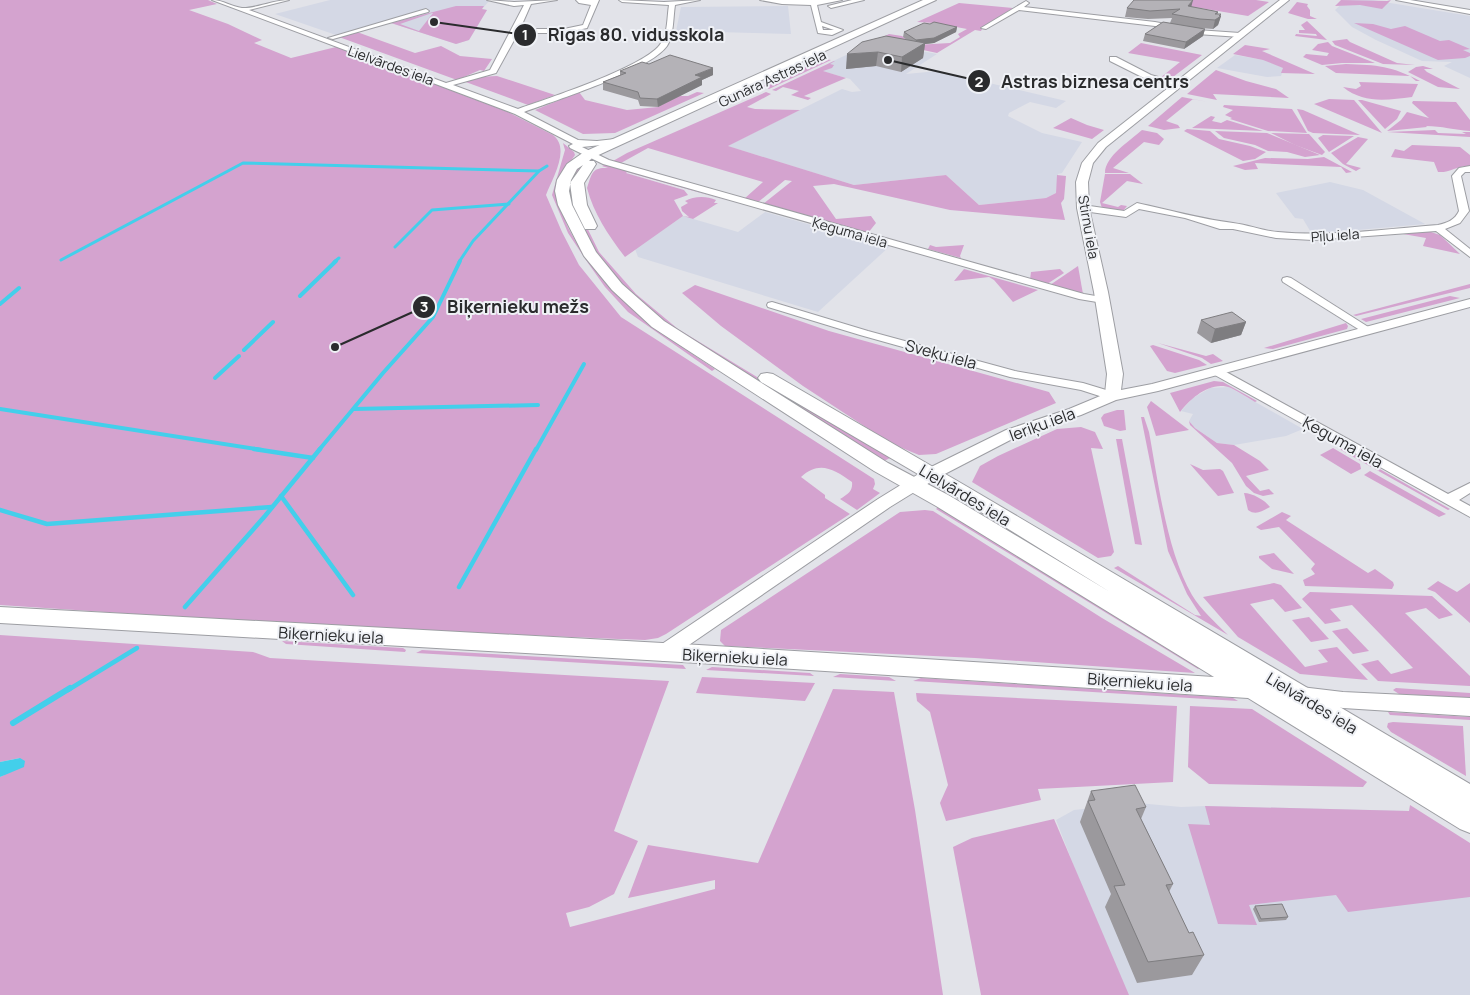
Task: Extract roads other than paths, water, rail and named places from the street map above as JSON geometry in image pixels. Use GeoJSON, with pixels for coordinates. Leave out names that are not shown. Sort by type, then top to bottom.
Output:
{"type":"FeatureCollection","features":[{"type":"Feature","properties":{"kind":"main road","name":"Gunāra Astras iela"},"geometry":{"type":"LineString","coordinates":[[585,152],[657,127],[932,2]]}},
{"type":"Feature","properties":{"kind":"main road","name":"Gunāra Astras iela"},"geometry":{"type":"LineString","coordinates":[[585,152],[657,127]]}},
{"type":"Feature","properties":{"kind":"main road","name":"Lielvārdes iela"},"geometry":{"type":"LineString","coordinates":[[585,152],[564,180],[562,191],[566,205],[589,253],[617,287],[658,324],[876,463],[922,479],[1298,695],[1470,798]]}},
{"type":"Feature","properties":{"kind":"main road","name":"Lielvārdes iela"},"geometry":{"type":"LineString","coordinates":[[585,152],[585,169],[577,184],[580,205],[596,239],[633,285],[664,312],[922,479],[1254,689],[1470,821]]}},
{"type":"Feature","properties":{"kind":"main road","name":"Biķernieku iela"},"geometry":{"type":"LineString","coordinates":[[0,615],[1254,689],[1298,695]]}},
{"type":"Feature","properties":{"kind":"street","name":"Lielvārdes iela"},"geometry":{"type":"LineString","coordinates":[[215,0],[518,112],[564,137],[585,152]]}},
{"type":"Feature","properties":{"kind":"street"},"geometry":{"type":"LineString","coordinates":[[243,10],[273,1],[286,0]]}},
{"type":"Feature","properties":{"kind":"street"},"geometry":{"type":"LineString","coordinates":[[490,0],[527,6],[554,2]]}},
{"type":"Feature","properties":{"kind":"street"},"geometry":{"type":"LineString","coordinates":[[515,31],[564,31],[585,27],[595,1],[581,2],[579,0]]}},
{"type":"Feature","properties":{"kind":"street"},"geometry":{"type":"LineString","coordinates":[[622,0],[647,4],[672,4],[697,0]]}},
{"type":"Feature","properties":{"kind":"street"},"geometry":{"type":"LineString","coordinates":[[763,0],[815,6],[861,0]]}},
{"type":"Feature","properties":{"kind":"street"},"geometry":{"type":"LineString","coordinates":[[830,4],[839,0]]}},
{"type":"Feature","properties":{"kind":"street"},"geometry":{"type":"LineString","coordinates":[[984,28],[1031,0]]}},
{"type":"Feature","properties":{"kind":"street","name":"Stirnu iela"},"geometry":{"type":"LineString","coordinates":[[1112,396],[1114,374],[1103,300],[1083,208],[1082,182],[1088,163],[1102,145],[1285,0]]}},
{"type":"Feature","properties":{"kind":"street"},"geometry":{"type":"LineString","coordinates":[[1399,0],[1470,12]]}},
{"type":"Feature","properties":{"kind":"street"},"geometry":{"type":"LineString","coordinates":[[518,112],[607,77],[655,55],[666,43],[672,4]]}},
{"type":"Feature","properties":{"kind":"street"},"geometry":{"type":"LineString","coordinates":[[447,85],[465,78],[493,72],[527,6]]}},
{"type":"Feature","properties":{"kind":"street"},"geometry":{"type":"LineString","coordinates":[[815,6],[818,24]]}},
{"type":"Feature","properties":{"kind":"street"},"geometry":{"type":"LineString","coordinates":[[1018,8],[1155,24],[1173,29],[1237,38]]}},
{"type":"Feature","properties":{"kind":"street"},"geometry":{"type":"LineString","coordinates":[[331,38],[426,11]]}},
{"type":"Feature","properties":{"kind":"street"},"geometry":{"type":"LineString","coordinates":[[1113,59],[1149,77],[1179,84]]}},
{"type":"Feature","properties":{"kind":"street","name":"Gunāra Astras iela"},"geometry":{"type":"LineString","coordinates":[[585,152],[597,144],[621,140]]}},
{"type":"Feature","properties":{"kind":"street","name":"Ķeguma iela"},"geometry":{"type":"LineString","coordinates":[[585,152],[606,162],[734,200],[1083,297],[1103,300]]}},
{"type":"Feature","properties":{"kind":"street"},"geometry":{"type":"LineString","coordinates":[[1438,228],[1449,225],[1462,216],[1464,211],[1456,176],[1462,170],[1470,169]]}},
{"type":"Feature","properties":{"kind":"street","name":"Pīļu iela"},"geometry":{"type":"LineString","coordinates":[[1083,208],[1126,214],[1137,206],[1209,221],[1223,222],[1233,226],[1276,235],[1306,237],[1438,228]]}},
{"type":"Feature","properties":{"kind":"street"},"geometry":{"type":"LineString","coordinates":[[1438,228],[1454,243],[1470,254]]}},
{"type":"Feature","properties":{"kind":"street"},"geometry":{"type":"LineString","coordinates":[[1287,280],[1367,330]]}},
{"type":"Feature","properties":{"kind":"street","name":"Ieriķu iela"},"geometry":{"type":"LineString","coordinates":[[663,653],[922,479],[1012,433],[1074,412],[1112,396],[1217,371],[1470,302]]}},
{"type":"Feature","properties":{"kind":"street","name":"Sveķu iela"},"geometry":{"type":"LineString","coordinates":[[772,305],[864,333],[1014,374],[1083,387],[1112,396]]}},
{"type":"Feature","properties":{"kind":"street","name":"Ķeguma iela"},"geometry":{"type":"LineString","coordinates":[[1217,371],[1470,512]]}},
{"type":"Feature","properties":{"kind":"street"},"geometry":{"type":"LineString","coordinates":[[1448,500],[1470,487]]}},
{"type":"Feature","properties":{"kind":"street","name":"Biķernieku iela"},"geometry":{"type":"LineString","coordinates":[[1298,695],[1343,700],[1470,707]]}},
{"type":"Feature","properties":{"kind":"water"},"geometry":{"type":"Polygon","coordinates":[[[20,758],[25,761],[24,767],[0,777],[0,762],[20,758]]]}},
{"type":"Feature","properties":{"kind":"waterway"},"geometry":{"type":"LineString","coordinates":[[61,260],[243,163],[539,171]]}},
{"type":"Feature","properties":{"kind":"waterway"},"geometry":{"type":"LineString","coordinates":[[539,171],[547,166]]}},
{"type":"Feature","properties":{"kind":"waterway"},"geometry":{"type":"LineString","coordinates":[[508,204],[539,171]]}},
{"type":"Feature","properties":{"kind":"waterway"},"geometry":{"type":"LineString","coordinates":[[395,247],[432,210],[508,204]]}},
{"type":"Feature","properties":{"kind":"waterway"},"geometry":{"type":"LineString","coordinates":[[459,262],[473,241],[508,204]]}},
{"type":"Feature","properties":{"kind":"waterway"},"geometry":{"type":"LineString","coordinates":[[334,262],[339,258]]}},
{"type":"Feature","properties":{"kind":"waterway"},"geometry":{"type":"LineString","coordinates":[[300,296],[336,261]]}},
{"type":"Feature","properties":{"kind":"waterway"},"geometry":{"type":"LineString","coordinates":[[319,450],[383,373],[433,317],[460,261]]}},
{"type":"Feature","properties":{"kind":"waterway"},"geometry":{"type":"LineString","coordinates":[[0,304],[19,288]]}},
{"type":"Feature","properties":{"kind":"waterway"},"geometry":{"type":"LineString","coordinates":[[244,350],[273,322]]}},
{"type":"Feature","properties":{"kind":"waterway"},"geometry":{"type":"LineString","coordinates":[[215,378],[239,356]]}},
{"type":"Feature","properties":{"kind":"waterway"},"geometry":{"type":"LineString","coordinates":[[536,450],[584,364]]}},
{"type":"Feature","properties":{"kind":"waterway"},"geometry":{"type":"LineString","coordinates":[[354,409],[538,405]]}},
{"type":"Feature","properties":{"kind":"waterway"},"geometry":{"type":"LineString","coordinates":[[0,409],[262,450]]}},
{"type":"Feature","properties":{"kind":"waterway"},"geometry":{"type":"LineString","coordinates":[[254,449],[313,458]]}},
{"type":"Feature","properties":{"kind":"waterway"},"geometry":{"type":"LineString","coordinates":[[313,458],[320,449]]}},
{"type":"Feature","properties":{"kind":"waterway"},"geometry":{"type":"LineString","coordinates":[[459,587],[536,449]]}},
{"type":"Feature","properties":{"kind":"waterway"},"geometry":{"type":"LineString","coordinates":[[281,496],[313,458]]}},
{"type":"Feature","properties":{"kind":"waterway"},"geometry":{"type":"LineString","coordinates":[[185,607],[281,496]]}},
{"type":"Feature","properties":{"kind":"waterway"},"geometry":{"type":"LineString","coordinates":[[281,496],[353,595]]}},
{"type":"Feature","properties":{"kind":"waterway"},"geometry":{"type":"LineString","coordinates":[[0,510],[47,524],[272,507]]}},
{"type":"Feature","properties":{"kind":"waterway"},"geometry":{"type":"LineString","coordinates":[[68,690],[137,648]]}},
{"type":"Feature","properties":{"kind":"waterway"},"geometry":{"type":"LineString","coordinates":[[13,723],[70,688]]}},
{"type":"Feature","properties":{"kind":"place","name":"Rīgas 80. vidusskola"},"geometry":{"type":"Point","coordinates":[434,22]}},
{"type":"Feature","properties":{"kind":"place","name":"Astras biznesa centrs"},"geometry":{"type":"Point","coordinates":[888,60]}},
{"type":"Feature","properties":{"kind":"place","name":"Biķernieku mežs"},"geometry":{"type":"Point","coordinates":[335,347]}}]}
